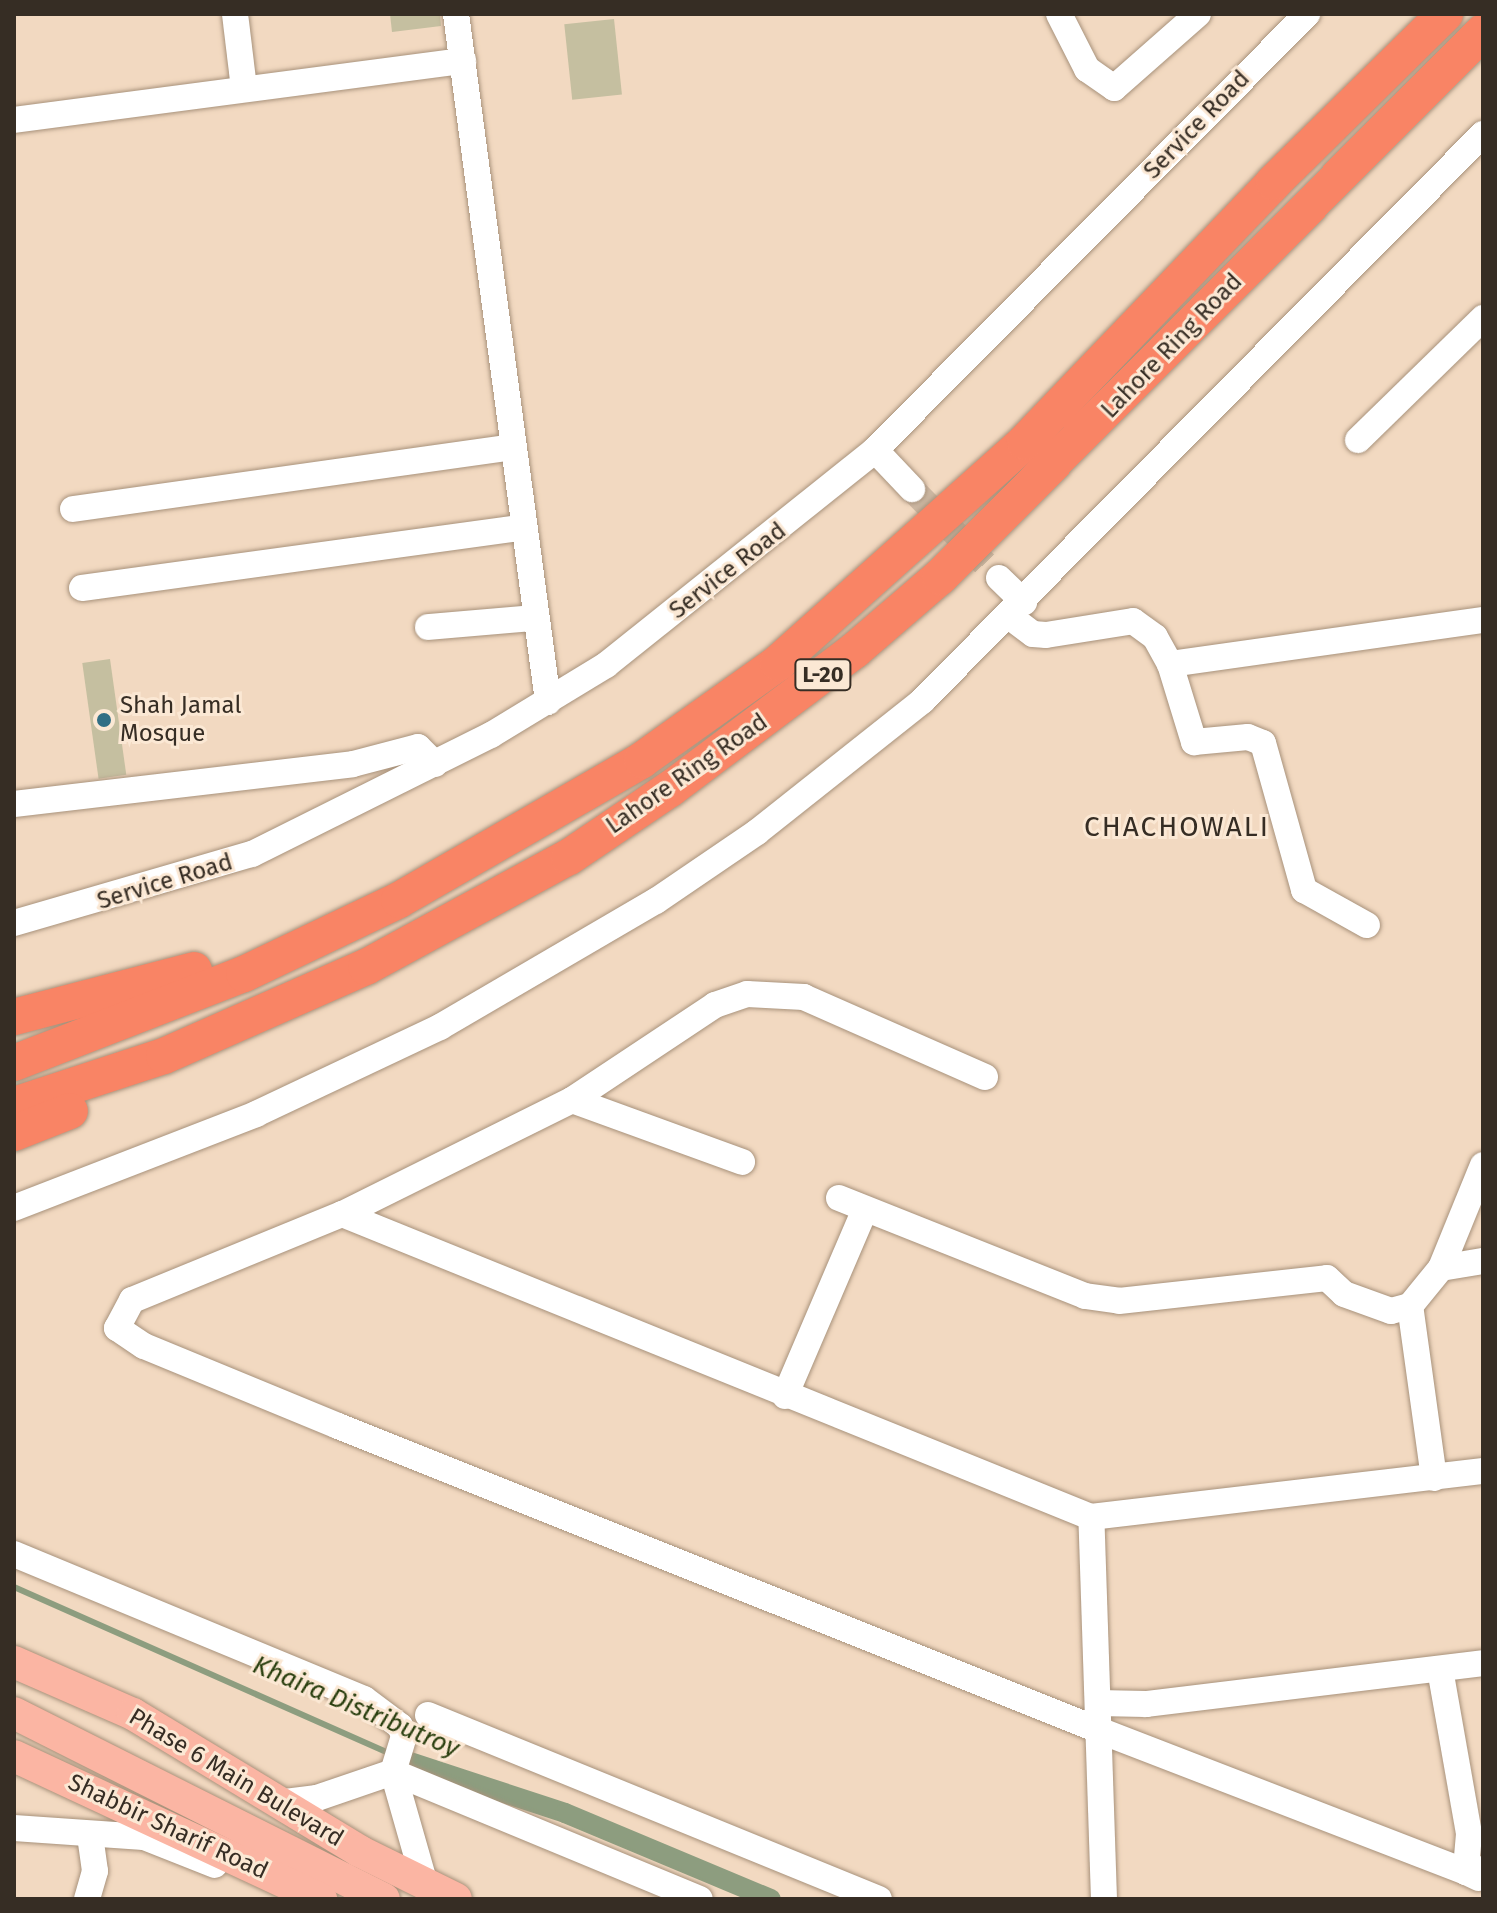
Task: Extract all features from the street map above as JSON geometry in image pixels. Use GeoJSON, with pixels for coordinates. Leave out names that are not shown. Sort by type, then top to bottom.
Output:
{"type":"FeatureCollection","features":[{"type":"Feature","properties":{"kind":"highway","name":"Lahore Ring Road"},"geometry":{"type":"LineString","coordinates":[[14,1063],[244,974],[399,900],[642,760],[840,611],[1025,442],[1274,182],[1445,14]]}},
{"type":"Feature","properties":{"kind":"highway","name":"Lahore Ring Road"},"geometry":{"type":"LineString","coordinates":[[14,1105],[164,1056],[366,967],[556,864],[810,685],[940,577],[1062,460],[1359,150],[1483,32]]}},
{"type":"Feature","properties":{"kind":"highway"},"geometry":{"type":"LineString","coordinates":[[14,1017],[156,985],[293,932],[399,900]]}},
{"type":"Feature","properties":{"kind":"highway"},"geometry":{"type":"LineString","coordinates":[[14,1133],[112,1094],[164,1056]]}},
{"type":"Feature","properties":{"kind":"main road","name":"Phase 6 Main Bulevard"},"geometry":{"type":"LineString","coordinates":[[14,1662],[133,1714],[277,1803],[456,1899]]}},
{"type":"Feature","properties":{"kind":"main road"},"geometry":{"type":"LineString","coordinates":[[14,1713],[373,1896]]}},
{"type":"Feature","properties":{"kind":"main road","name":"Shabbir Sharif Road"},"geometry":{"type":"LineString","coordinates":[[14,1756],[310,1896]]}},
{"type":"Feature","properties":{"kind":"street"},"geometry":{"type":"LineString","coordinates":[[235,14],[244,88]]}},
{"type":"Feature","properties":{"kind":"street"},"geometry":{"type":"LineString","coordinates":[[456,14],[534,618],[548,702]]}},
{"type":"Feature","properties":{"kind":"street"},"geometry":{"type":"LineString","coordinates":[[1059,14],[1087,69],[1114,88],[1198,14]]}},
{"type":"Feature","properties":{"kind":"street","name":"Service Road"},"geometry":{"type":"LineString","coordinates":[[14,923],[252,854],[435,764],[548,702],[746,559],[875,450],[1307,14]]}},
{"type":"Feature","properties":{"kind":"street"},"geometry":{"type":"LineString","coordinates":[[14,120],[463,61]]}},
{"type":"Feature","properties":{"kind":"street"},"geometry":{"type":"LineString","coordinates":[[14,1208],[343,1074],[574,951],[843,768],[1016,609],[1483,134]]}},
{"type":"Feature","properties":{"kind":"street"},"geometry":{"type":"LineString","coordinates":[[1358,440],[1483,318]]}},
{"type":"Feature","properties":{"kind":"street"},"geometry":{"type":"LineString","coordinates":[[73,509],[513,447]]}},
{"type":"Feature","properties":{"kind":"street"},"geometry":{"type":"LineString","coordinates":[[875,450],[912,489]]}},
{"type":"Feature","properties":{"kind":"street"},"geometry":{"type":"LineString","coordinates":[[82,588],[522,528]]}},
{"type":"Feature","properties":{"kind":"street"},"geometry":{"type":"LineString","coordinates":[[999,578],[1033,634],[1046,635],[1133,621],[1155,637],[1170,664],[1194,742],[1248,737],[1263,743],[1304,890],[1367,925]]}},
{"type":"Feature","properties":{"kind":"street"},"geometry":{"type":"LineString","coordinates":[[428,627],[534,618]]}},
{"type":"Feature","properties":{"kind":"street"},"geometry":{"type":"LineString","coordinates":[[1170,664],[1483,620]]}},
{"type":"Feature","properties":{"kind":"street"},"geometry":{"type":"LineString","coordinates":[[14,804],[353,764],[418,747],[435,764]]}},
{"type":"Feature","properties":{"kind":"street"},"geometry":{"type":"LineString","coordinates":[[985,1077],[804,997],[772,990],[715,1005],[572,1100],[342,1214],[132,1300],[117,1328],[144,1346],[338,1426],[1101,1731],[1477,1874]]}},
{"type":"Feature","properties":{"kind":"street"},"geometry":{"type":"LineString","coordinates":[[572,1100],[742,1162]]}},
{"type":"Feature","properties":{"kind":"street"},"geometry":{"type":"LineString","coordinates":[[839,1198],[1085,1296],[1119,1301],[1327,1278],[1344,1294],[1391,1311],[1410,1306],[1441,1268],[1483,1165]]}},
{"type":"Feature","properties":{"kind":"street"},"geometry":{"type":"LineString","coordinates":[[785,1396],[865,1209]]}},
{"type":"Feature","properties":{"kind":"street"},"geometry":{"type":"LineString","coordinates":[[342,1214],[785,1396],[1091,1517],[1483,1471]]}},
{"type":"Feature","properties":{"kind":"street"},"geometry":{"type":"LineString","coordinates":[[1441,1268],[1483,1261]]}},
{"type":"Feature","properties":{"kind":"street"},"geometry":{"type":"LineString","coordinates":[[1410,1306],[1434,1478]]}},
{"type":"Feature","properties":{"kind":"street"},"geometry":{"type":"LineString","coordinates":[[1091,1517],[1101,1731],[1104,1899]]}},
{"type":"Feature","properties":{"kind":"street"},"geometry":{"type":"LineString","coordinates":[[14,1554],[364,1699],[390,1716],[404,1736],[395,1767],[424,1881]]}},
{"type":"Feature","properties":{"kind":"street"},"geometry":{"type":"LineString","coordinates":[[1098,1703],[1146,1704],[1483,1663]]}},
{"type":"Feature","properties":{"kind":"street"},"geometry":{"type":"LineString","coordinates":[[1440,1669],[1477,1874]]}},
{"type":"Feature","properties":{"kind":"street"},"geometry":{"type":"LineString","coordinates":[[428,1715],[879,1899]]}},
{"type":"Feature","properties":{"kind":"street"},"geometry":{"type":"LineString","coordinates":[[277,1803],[317,1798],[395,1767],[700,1899]]}},
{"type":"Feature","properties":{"kind":"street"},"geometry":{"type":"LineString","coordinates":[[14,1828],[144,1837],[225,1867],[246,1864]]}},
{"type":"Feature","properties":{"kind":"street"},"geometry":{"type":"LineString","coordinates":[[87,1899],[95,1871],[90,1834]]}},
{"type":"Feature","properties":{"kind":"building"},"geometry":{"type":"Polygon","coordinates":[[[390,14],[440,14],[441,26],[392,32],[390,14]]]}},
{"type":"Feature","properties":{"kind":"building"},"geometry":{"type":"Polygon","coordinates":[[[614,19],[622,95],[572,100],[564,24],[614,19]]]}},
{"type":"Feature","properties":{"kind":"building","name":"Shah Jamal Mosque"},"geometry":{"type":"Polygon","coordinates":[[[110,659],[126,775],[99,779],[82,663],[110,659]]]}},
{"type":"Feature","properties":{"kind":"waterway","name":"Khaira Distributroy"},"geometry":{"type":"LineString","coordinates":[[14,1587],[390,1754]]}},
{"type":"Feature","properties":{"kind":"waterway","name":"Khaira Distributroy"},"geometry":{"type":"LineString","coordinates":[[404,1760],[565,1813],[771,1899]]}},
{"type":"Feature","properties":{"kind":"tunnel"},"geometry":{"type":"LineString","coordinates":[[912,489],[999,578]]}},
{"type":"Feature","properties":{"kind":"place","name":"Shah Jamal Mosque"},"geometry":{"type":"Point","coordinates":[104,720]}},
{"type":"Feature","properties":{"kind":"district","name":"CHACHOWALI"},"geometry":{"type":"Point","coordinates":[1177,827]}}]}
